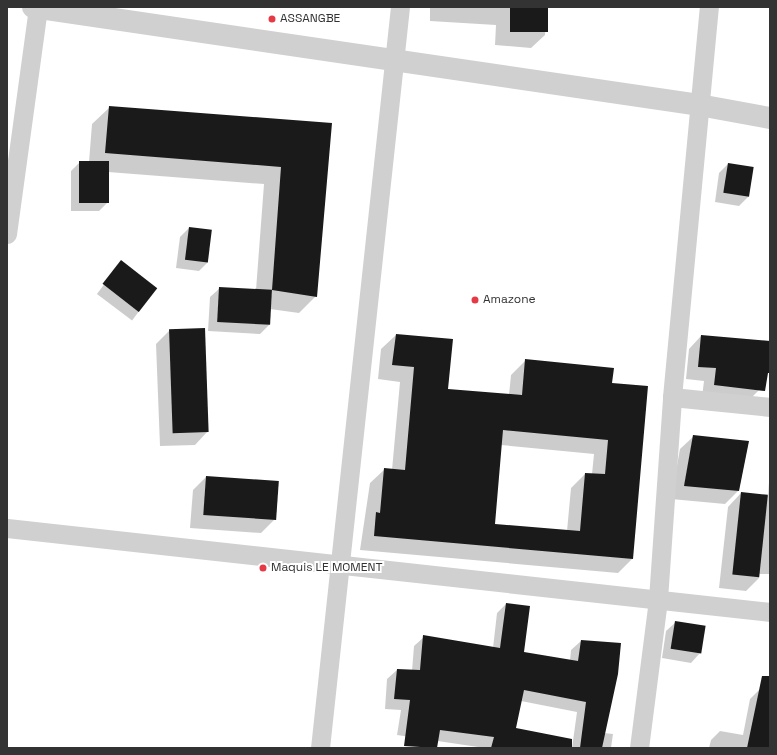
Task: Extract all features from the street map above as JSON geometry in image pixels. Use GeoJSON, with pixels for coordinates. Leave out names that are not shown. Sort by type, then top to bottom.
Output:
{"type":"FeatureCollection","features":[{"type":"Feature","properties":{"kind":"street"},"geometry":{"type":"LineString","coordinates":[[7,234],[35,7],[700,105],[770,118]]}},
{"type":"Feature","properties":{"kind":"street"},"geometry":{"type":"LineString","coordinates":[[320,748],[400,7]]}},
{"type":"Feature","properties":{"kind":"street"},"geometry":{"type":"LineString","coordinates":[[639,748],[658,599],[672,397],[709,7]]}},
{"type":"Feature","properties":{"kind":"street"},"geometry":{"type":"LineString","coordinates":[[672,397],[770,407]]}},
{"type":"Feature","properties":{"kind":"street"},"geometry":{"type":"LineString","coordinates":[[7,528],[340,563],[770,612]]}},
{"type":"Feature","properties":{"kind":"building"},"geometry":{"type":"Polygon","coordinates":[[[510,7],[548,7],[548,32],[510,32],[510,7]]]}},
{"type":"Feature","properties":{"kind":"building"},"geometry":{"type":"Polygon","coordinates":[[[109,106],[332,123],[317,297],[272,290],[281,167],[105,153],[109,106]]]}},
{"type":"Feature","properties":{"kind":"building"},"geometry":{"type":"Polygon","coordinates":[[[79,161],[109,161],[109,203],[79,203],[79,161]]]}},
{"type":"Feature","properties":{"kind":"building"},"geometry":{"type":"Polygon","coordinates":[[[728,163],[754,167],[749,197],[723,193],[728,163]]]}},
{"type":"Feature","properties":{"kind":"building"},"geometry":{"type":"Polygon","coordinates":[[[189,227],[212,230],[208,263],[185,260],[189,227]]]}},
{"type":"Feature","properties":{"kind":"building"},"geometry":{"type":"Polygon","coordinates":[[[121,260],[157,288],[139,312],[103,284],[121,260]]]}},
{"type":"Feature","properties":{"kind":"building"},"geometry":{"type":"Polygon","coordinates":[[[219,287],[272,290],[270,325],[217,322],[219,287]]]}},
{"type":"Feature","properties":{"kind":"building"},"geometry":{"type":"Polygon","coordinates":[[[205,328],[209,432],[173,433],[169,329],[205,328]]]}},
{"type":"Feature","properties":{"kind":"building"},"geometry":{"type":"Polygon","coordinates":[[[396,334],[453,339],[448,389],[522,395],[525,359],[614,368],[612,383],[648,386],[633,559],[374,536],[376,512],[380,513],[384,468],[405,470],[414,367],[392,365],[396,334]],[[503,430],[495,524],[580,531],[585,473],[605,474],[608,440],[503,430]]]}},
{"type":"Feature","properties":{"kind":"building"},"geometry":{"type":"Polygon","coordinates":[[[701,335],[770,341],[770,373],[768,373],[765,391],[714,385],[716,368],[698,367],[701,335]]]}},
{"type":"Feature","properties":{"kind":"building"},"geometry":{"type":"Polygon","coordinates":[[[693,435],[749,441],[739,491],[684,486],[693,435]]]}},
{"type":"Feature","properties":{"kind":"building"},"geometry":{"type":"Polygon","coordinates":[[[206,476],[279,481],[276,520],[203,515],[206,476]]]}},
{"type":"Feature","properties":{"kind":"building"},"geometry":{"type":"Polygon","coordinates":[[[741,492],[768,495],[759,577],[732,575],[741,492]]]}},
{"type":"Feature","properties":{"kind":"building"},"geometry":{"type":"Polygon","coordinates":[[[506,603],[530,606],[524,652],[578,661],[581,640],[621,643],[618,674],[602,748],[580,748],[586,702],[524,690],[516,728],[572,739],[572,748],[491,748],[494,737],[440,730],[437,748],[404,746],[410,700],[394,699],[397,669],[420,670],[423,635],[500,648],[506,603]]]}},
{"type":"Feature","properties":{"kind":"building"},"geometry":{"type":"Polygon","coordinates":[[[675,621],[706,626],[701,654],[671,649],[675,621]]]}},
{"type":"Feature","properties":{"kind":"building"},"geometry":{"type":"Polygon","coordinates":[[[762,676],[770,676],[770,748],[747,748],[762,676]]]}},
{"type":"Feature","properties":{"kind":"place","name":"ASSANGBE"},"geometry":{"type":"Point","coordinates":[272,19]}},
{"type":"Feature","properties":{"kind":"place","name":"Amazone"},"geometry":{"type":"Point","coordinates":[475,300]}},
{"type":"Feature","properties":{"kind":"place","name":"Maquis LE MOMENT"},"geometry":{"type":"Point","coordinates":[263,568]}}]}
